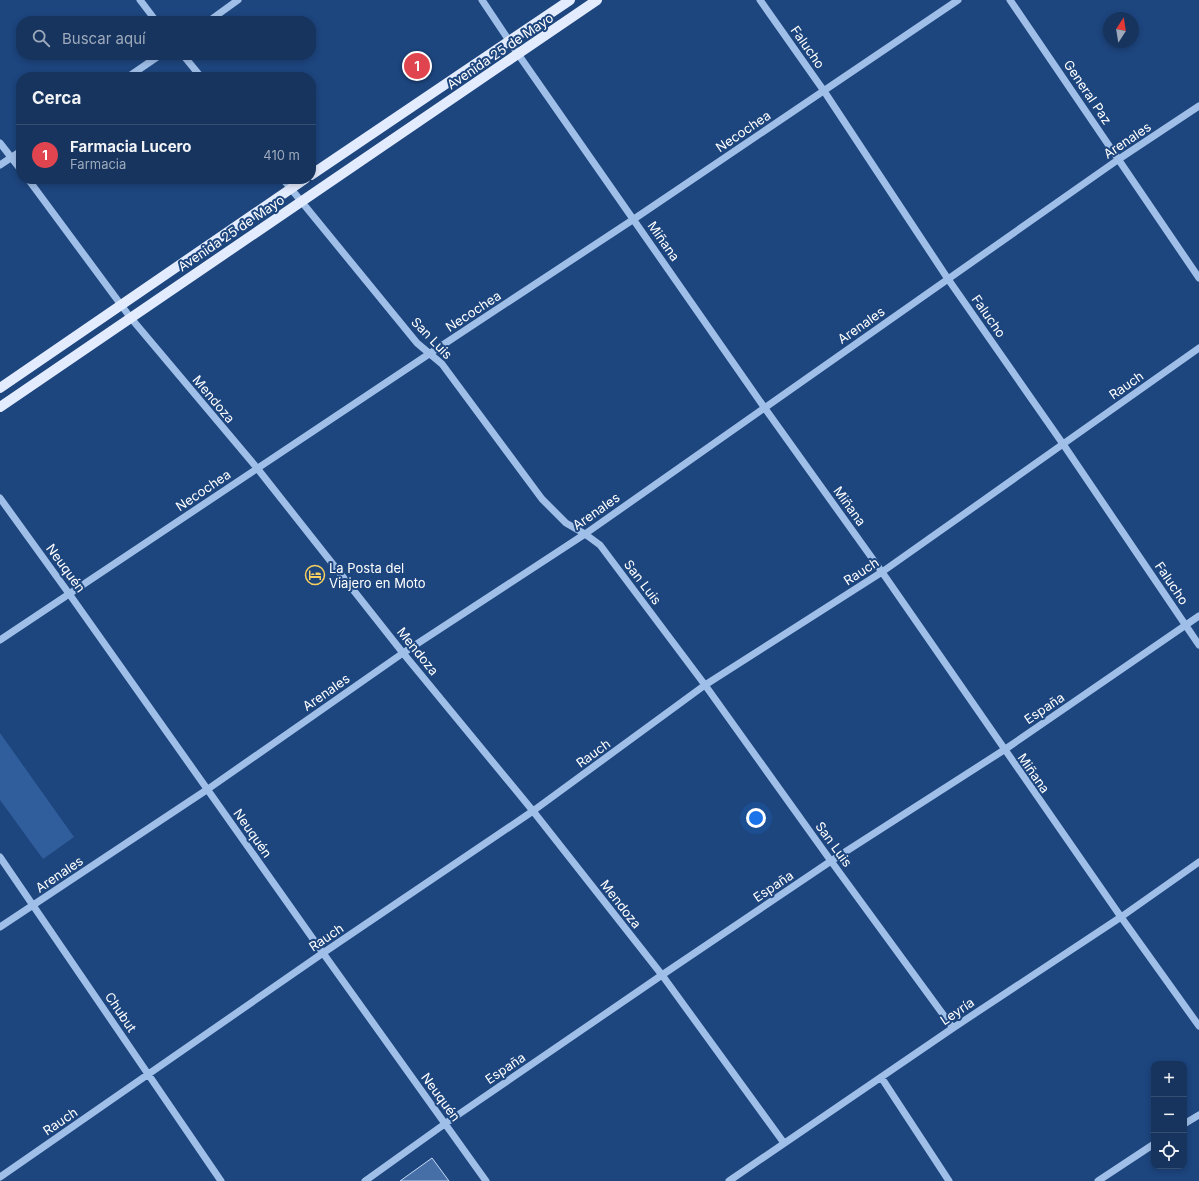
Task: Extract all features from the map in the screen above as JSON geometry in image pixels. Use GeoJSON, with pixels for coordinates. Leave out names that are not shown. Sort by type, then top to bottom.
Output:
{"type":"FeatureCollection","features":[{"type":"Feature","properties":{"kind":"main road","name":"Avenida 25 de Mayo"},"geometry":{"type":"LineString","coordinates":[[316,172],[570,0]]}},
{"type":"Feature","properties":{"kind":"main road","name":"Avenida 25 de Mayo"},"geometry":{"type":"LineString","coordinates":[[0,407],[597,0]]}},
{"type":"Feature","properties":{"kind":"main road","name":"Avenida 25 de Mayo"},"geometry":{"type":"LineString","coordinates":[[0,388],[298,184]]}},
{"type":"Feature","properties":{"kind":"street"},"geometry":{"type":"LineString","coordinates":[[140,0],[152,16]]}},
{"type":"Feature","properties":{"kind":"street"},"geometry":{"type":"LineString","coordinates":[[216,16],[238,0]]}},
{"type":"Feature","properties":{"kind":"street","name":"Miñana"},"geometry":{"type":"LineString","coordinates":[[482,0],[764,407],[882,572],[1004,750],[1199,1026]]}},
{"type":"Feature","properties":{"kind":"street","name":"Falucho"},"geometry":{"type":"LineString","coordinates":[[760,0],[824,91],[948,279],[1063,444],[1199,645]]}},
{"type":"Feature","properties":{"kind":"street","name":"Necochea"},"geometry":{"type":"LineString","coordinates":[[0,640],[70,595],[257,468],[429,354],[634,220],[958,0]]}},
{"type":"Feature","properties":{"kind":"street","name":"General Paz"},"geometry":{"type":"LineString","coordinates":[[1010,0],[1199,278]]}},
{"type":"Feature","properties":{"kind":"street"},"geometry":{"type":"LineString","coordinates":[[135,72],[153,60]]}},
{"type":"Feature","properties":{"kind":"street"},"geometry":{"type":"LineString","coordinates":[[187,60],[197,72]]}},
{"type":"Feature","properties":{"kind":"street","name":"Arenales"},"geometry":{"type":"LineString","coordinates":[[0,927],[208,789],[403,653],[585,534],[1119,159],[1199,106]]}},
{"type":"Feature","properties":{"kind":"street"},"geometry":{"type":"LineString","coordinates":[[0,143],[16,163]]}},
{"type":"Feature","properties":{"kind":"street"},"geometry":{"type":"LineString","coordinates":[[0,165],[16,154]]}},
{"type":"Feature","properties":{"kind":"street","name":"Mendoza"},"geometry":{"type":"LineString","coordinates":[[32,184],[130,317],[257,468],[403,653],[533,811],[662,975],[784,1143]]}},
{"type":"Feature","properties":{"kind":"street","name":"San Luis"},"geometry":{"type":"LineString","coordinates":[[287,184],[418,343],[442,364],[542,499],[566,523],[600,545],[705,685],[953,1028]]}},
{"type":"Feature","properties":{"kind":"street","name":"Rauch"},"geometry":{"type":"LineString","coordinates":[[0,1177],[323,953],[533,811],[705,685],[882,572],[1199,348]]}},
{"type":"Feature","properties":{"kind":"street","name":"Neuquén"},"geometry":{"type":"LineString","coordinates":[[0,498],[486,1181]]}},
{"type":"Feature","properties":{"kind":"street","name":"España"},"geometry":{"type":"LineString","coordinates":[[365,1181],[446,1123],[662,975],[831,861],[1004,750],[1199,616]]}},
{"type":"Feature","properties":{"kind":"street","name":"Chubut"},"geometry":{"type":"LineString","coordinates":[[0,857],[221,1181]]}},
{"type":"Feature","properties":{"kind":"street","name":"Leyría"},"geometry":{"type":"LineString","coordinates":[[729,1181],[953,1028],[1121,917],[1199,862]]}},
{"type":"Feature","properties":{"kind":"street"},"geometry":{"type":"LineString","coordinates":[[881,1077],[949,1181]]}},
{"type":"Feature","properties":{"kind":"street"},"geometry":{"type":"LineString","coordinates":[[1187,1122],[1199,1114]]}},
{"type":"Feature","properties":{"kind":"street"},"geometry":{"type":"LineString","coordinates":[[1098,1181],[1151,1146]]}},
{"type":"Feature","properties":{"kind":"shaded area"},"geometry":{"type":"Polygon","coordinates":[[[0,733],[74,837],[43,859],[0,800],[0,733]]]}},
{"type":"Feature","properties":{"kind":"building"},"geometry":{"type":"Polygon","coordinates":[[[432,1158],[449,1181],[400,1181],[432,1158]]]}},
{"type":"Feature","properties":{"kind":"place","name":"Farmacia Lucero"},"geometry":{"type":"Point","coordinates":[417,66]}},
{"type":"Feature","properties":{"kind":"place","name":"La Posta del Viajero en Moto"},"geometry":{"type":"Point","coordinates":[315,575]}}]}
